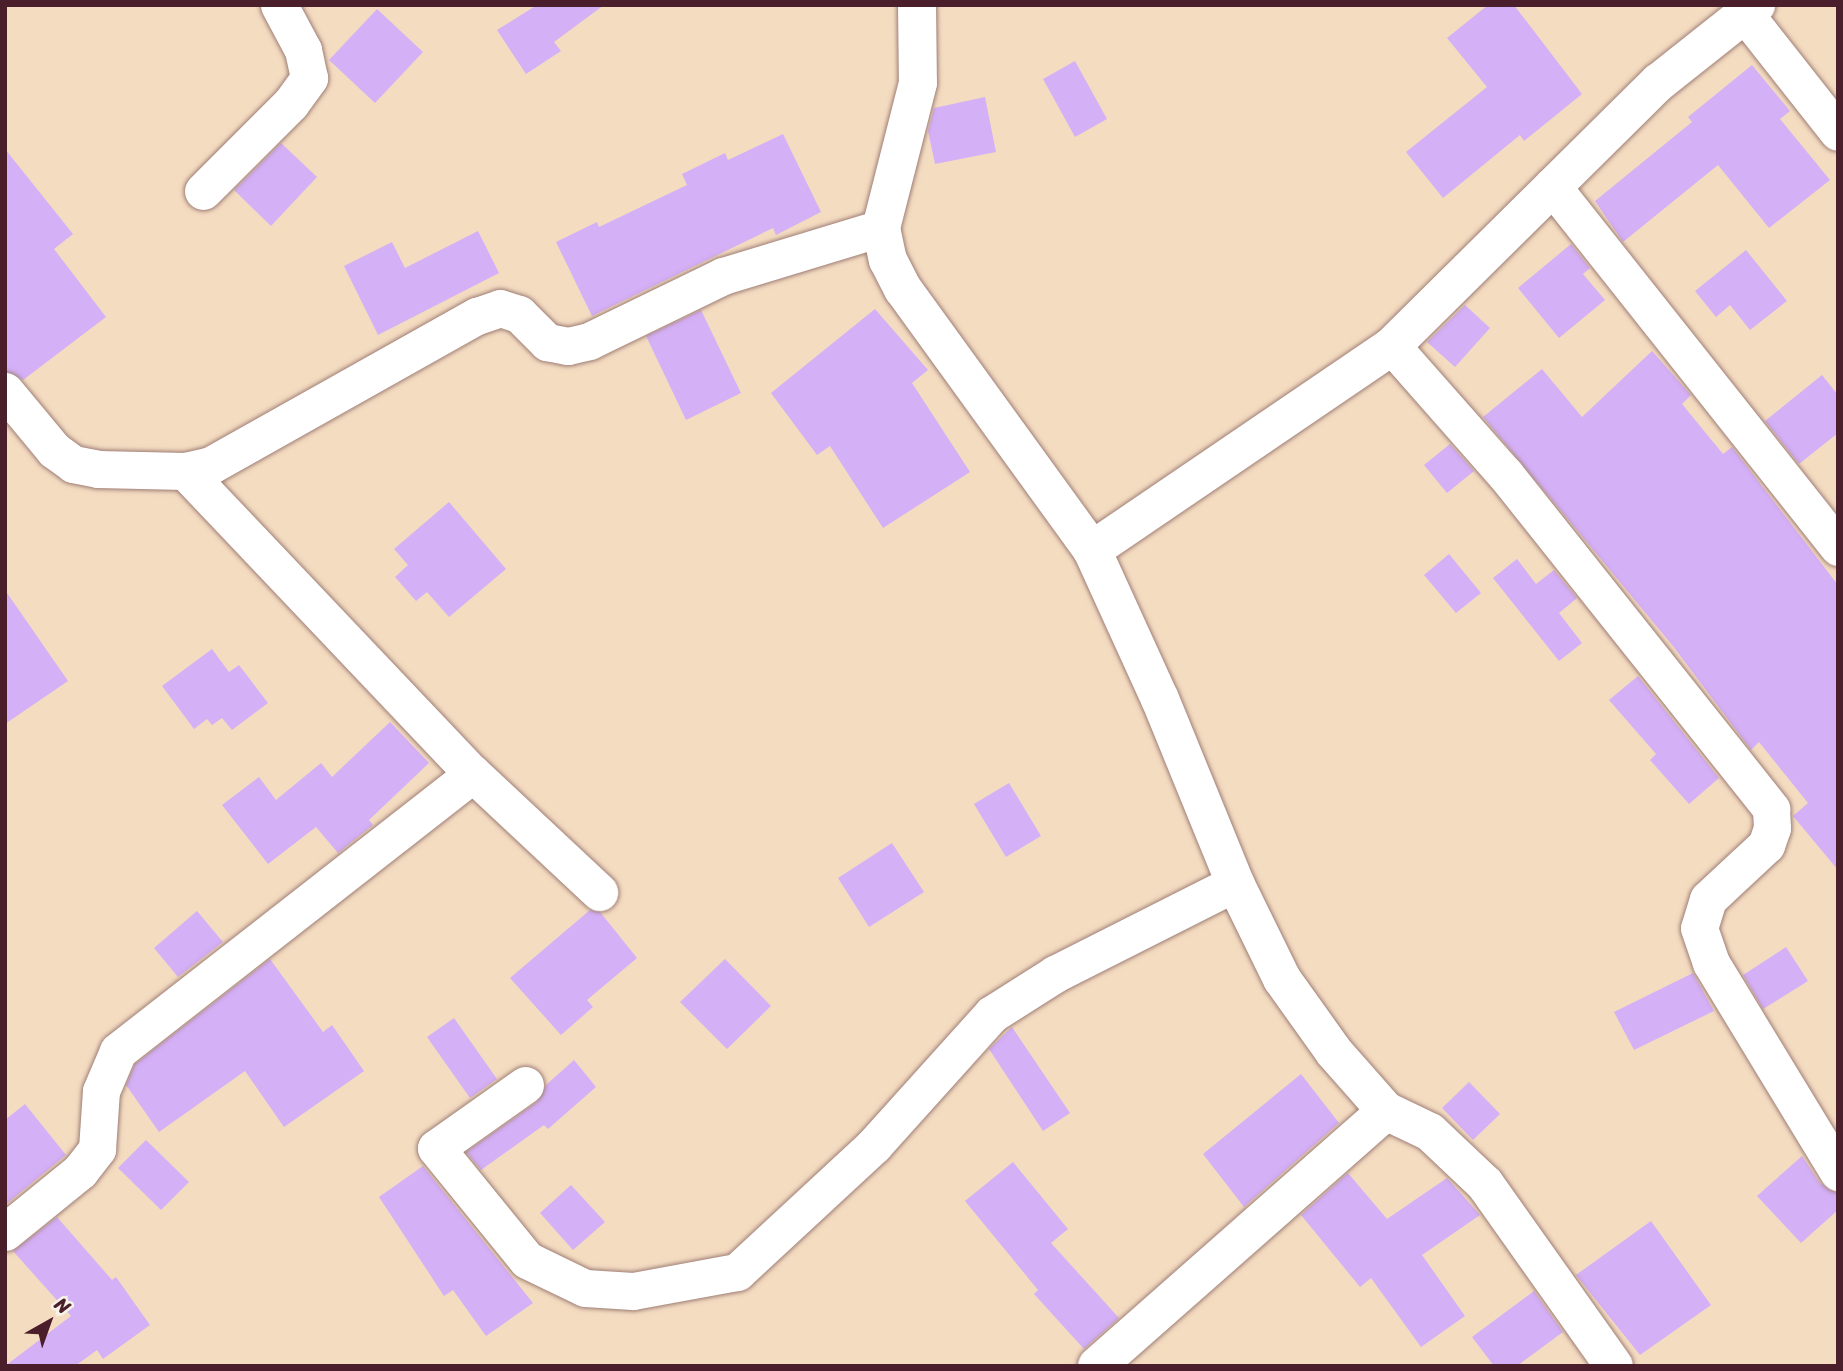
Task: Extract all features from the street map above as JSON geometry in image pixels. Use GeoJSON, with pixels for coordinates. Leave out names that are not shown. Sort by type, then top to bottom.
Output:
{"type":"FeatureCollection","features":[{"type":"Feature","properties":{"kind":"street"},"geometry":{"type":"LineString","coordinates":[[204,191],[291,103],[309,78],[303,50],[279,5]]}},
{"type":"Feature","properties":{"kind":"street"},"geometry":{"type":"LineString","coordinates":[[917,5],[918,83],[881,228],[888,260],[903,289],[1092,550],[1160,699],[1235,883],[1282,979],[1334,1052],[1386,1111],[1430,1132],[1485,1184],[1614,1366]]}},
{"type":"Feature","properties":{"kind":"street"},"geometry":{"type":"LineString","coordinates":[[1092,550],[1392,346],[1504,239],[1552,186],[1659,82],[1751,9],[1838,132]]}},
{"type":"Feature","properties":{"kind":"street"},"geometry":{"type":"LineString","coordinates":[[1552,186],[1838,547]]}},
{"type":"Feature","properties":{"kind":"street"},"geometry":{"type":"LineString","coordinates":[[5,391],[54,450],[73,464],[98,469],[185,471],[211,465],[477,316],[500,308],[519,314],[547,342],[568,346],[589,341],[723,276],[881,228]]}},
{"type":"Feature","properties":{"kind":"street"},"geometry":{"type":"LineString","coordinates":[[1392,346],[1506,474],[1771,809],[1772,828],[1766,845],[1708,899],[1699,928],[1711,963],[1838,1172]]}},
{"type":"Feature","properties":{"kind":"street"},"geometry":{"type":"LineString","coordinates":[[185,471],[473,774],[599,892]]}},
{"type":"Feature","properties":{"kind":"street"},"geometry":{"type":"LineString","coordinates":[[5,1232],[80,1171],[97,1149],[101,1091],[118,1051],[473,774]]}},
{"type":"Feature","properties":{"kind":"street"},"geometry":{"type":"LineString","coordinates":[[525,1085],[436,1148],[527,1260],[585,1288],[633,1291],[737,1272],[874,1144],[992,1014],[1055,974],[1235,883]]}},
{"type":"Feature","properties":{"kind":"street"},"geometry":{"type":"LineString","coordinates":[[1097,1366],[1386,1111]]}},
{"type":"Feature","properties":{"kind":"building"},"geometry":{"type":"Polygon","coordinates":[[[537,5],[604,5],[554,42],[561,51],[526,74],[497,30],[537,5]]]}},
{"type":"Feature","properties":{"kind":"building"},"geometry":{"type":"Polygon","coordinates":[[[1488,5],[1514,5],[1582,94],[1524,141],[1520,135],[1443,198],[1406,152],[1487,87],[1447,38],[1488,5]]]}},
{"type":"Feature","properties":{"kind":"building"},"geometry":{"type":"Polygon","coordinates":[[[377,9],[423,52],[375,103],[329,60],[377,9]]]}},
{"type":"Feature","properties":{"kind":"building"},"geometry":{"type":"Polygon","coordinates":[[[1075,61],[1107,119],[1075,137],[1043,79],[1075,61]]]}},
{"type":"Feature","properties":{"kind":"building"},"geometry":{"type":"Polygon","coordinates":[[[1752,65],[1790,111],[1780,119],[1830,180],[1769,228],[1718,165],[1623,242],[1595,201],[1692,122],[1688,117],[1752,65]]]}},
{"type":"Feature","properties":{"kind":"building"},"geometry":{"type":"Polygon","coordinates":[[[985,97],[996,152],[935,164],[928,131],[934,108],[985,97]]]}},
{"type":"Feature","properties":{"kind":"building"},"geometry":{"type":"Polygon","coordinates":[[[783,134],[821,212],[776,235],[773,228],[592,316],[556,242],[597,222],[599,227],[687,185],[682,174],[725,153],[728,160],[783,134]]]}},
{"type":"Feature","properties":{"kind":"building"},"geometry":{"type":"Polygon","coordinates":[[[281,143],[317,177],[271,226],[234,190],[281,143]]]}},
{"type":"Feature","properties":{"kind":"building"},"geometry":{"type":"Polygon","coordinates":[[[5,149],[73,234],[54,249],[106,317],[23,380],[5,371],[5,149]]]}},
{"type":"Feature","properties":{"kind":"building"},"geometry":{"type":"Polygon","coordinates":[[[478,231],[499,273],[378,335],[344,266],[392,242],[405,268],[478,231]]]}},
{"type":"Feature","properties":{"kind":"building"},"geometry":{"type":"Polygon","coordinates":[[[1571,244],[1590,268],[1583,274],[1605,300],[1559,338],[1518,288],[1571,244]]]}},
{"type":"Feature","properties":{"kind":"building"},"geometry":{"type":"Polygon","coordinates":[[[1746,250],[1787,301],[1750,330],[1730,305],[1716,317],[1695,291],[1746,250]]]}},
{"type":"Feature","properties":{"kind":"building"},"geometry":{"type":"Polygon","coordinates":[[[1465,305],[1490,328],[1455,367],[1427,342],[1465,305]]]}},
{"type":"Feature","properties":{"kind":"building"},"geometry":{"type":"Polygon","coordinates":[[[875,309],[928,370],[912,383],[970,472],[883,528],[830,446],[817,455],[771,393],[875,309]]]}},
{"type":"Feature","properties":{"kind":"building"},"geometry":{"type":"Polygon","coordinates":[[[701,310],[741,393],[686,420],[646,336],[701,310]]]}},
{"type":"Feature","properties":{"kind":"building"},"geometry":{"type":"Polygon","coordinates":[[[1652,351],[1691,395],[1682,404],[1723,454],[1732,447],[1838,585],[1838,870],[1793,816],[1808,803],[1759,742],[1751,750],[1673,646],[1483,417],[1542,369],[1582,417],[1652,351]]]}},
{"type":"Feature","properties":{"kind":"building"},"geometry":{"type":"Polygon","coordinates":[[[1822,375],[1838,395],[1838,433],[1799,464],[1765,421],[1822,375]]]}},
{"type":"Feature","properties":{"kind":"building"},"geometry":{"type":"Polygon","coordinates":[[[1450,444],[1474,471],[1447,493],[1424,465],[1450,444]]]}},
{"type":"Feature","properties":{"kind":"building"},"geometry":{"type":"Polygon","coordinates":[[[449,502],[506,569],[449,617],[427,592],[416,601],[395,577],[408,565],[394,549],[449,502]]]}},
{"type":"Feature","properties":{"kind":"building"},"geometry":{"type":"Polygon","coordinates":[[[1449,554],[1481,593],[1456,613],[1424,575],[1449,554]]]}},
{"type":"Feature","properties":{"kind":"building"},"geometry":{"type":"Polygon","coordinates":[[[1517,559],[1536,584],[1554,570],[1577,598],[1559,613],[1582,643],[1559,661],[1493,578],[1517,559]]]}},
{"type":"Feature","properties":{"kind":"building"},"geometry":{"type":"Polygon","coordinates":[[[5,590],[68,681],[5,724],[5,590]]]}},
{"type":"Feature","properties":{"kind":"building"},"geometry":{"type":"Polygon","coordinates":[[[212,649],[229,672],[239,665],[268,703],[232,730],[222,718],[212,725],[207,719],[194,729],[162,686],[212,649]]]}},
{"type":"Feature","properties":{"kind":"building"},"geometry":{"type":"Polygon","coordinates":[[[1638,676],[1719,778],[1689,804],[1650,760],[1656,754],[1609,700],[1638,676]]]}},
{"type":"Feature","properties":{"kind":"building"},"geometry":{"type":"Polygon","coordinates":[[[390,722],[429,763],[369,820],[373,825],[338,853],[316,827],[268,864],[222,805],[259,777],[276,800],[321,763],[332,777],[390,722]]]}},
{"type":"Feature","properties":{"kind":"building"},"geometry":{"type":"Polygon","coordinates":[[[1009,783],[1041,836],[1006,857],[974,804],[1009,783]]]}},
{"type":"Feature","properties":{"kind":"building"},"geometry":{"type":"Polygon","coordinates":[[[892,843],[924,892],[869,927],[838,878],[892,843]]]}},
{"type":"Feature","properties":{"kind":"building"},"geometry":{"type":"Polygon","coordinates":[[[590,910],[600,912],[637,958],[587,1000],[593,1007],[561,1035],[510,978],[590,910]]]}},
{"type":"Feature","properties":{"kind":"building"},"geometry":{"type":"Polygon","coordinates":[[[197,911],[223,942],[178,977],[154,948],[197,911]]]}},
{"type":"Feature","properties":{"kind":"building"},"geometry":{"type":"Polygon","coordinates":[[[1786,947],[1808,981],[1763,1009],[1743,975],[1786,947]]]}},
{"type":"Feature","properties":{"kind":"building"},"geometry":{"type":"Polygon","coordinates":[[[270,959],[323,1032],[332,1025],[364,1071],[284,1127],[245,1071],[159,1132],[126,1085],[135,1064],[270,959]]]}},
{"type":"Feature","properties":{"kind":"building"},"geometry":{"type":"Polygon","coordinates":[[[725,959],[771,1006],[727,1049],[680,1002],[725,959]]]}},
{"type":"Feature","properties":{"kind":"building"},"geometry":{"type":"Polygon","coordinates":[[[1693,973],[1714,1011],[1634,1050],[1614,1012],[1693,973]]]}},
{"type":"Feature","properties":{"kind":"building"},"geometry":{"type":"Polygon","coordinates":[[[454,1018],[497,1079],[470,1098],[427,1037],[454,1018]]]}},
{"type":"Feature","properties":{"kind":"building"},"geometry":{"type":"Polygon","coordinates":[[[1012,1027],[1070,1113],[1043,1131],[989,1049],[1012,1027]]]}},
{"type":"Feature","properties":{"kind":"building"},"geometry":{"type":"Polygon","coordinates":[[[574,1060],[596,1087],[548,1129],[544,1125],[481,1170],[466,1152],[537,1102],[546,1085],[574,1060]]]}},
{"type":"Feature","properties":{"kind":"building"},"geometry":{"type":"Polygon","coordinates":[[[1301,1074],[1339,1123],[1244,1207],[1203,1154],[1301,1074]]]}},
{"type":"Feature","properties":{"kind":"building"},"geometry":{"type":"Polygon","coordinates":[[[1469,1082],[1500,1114],[1473,1140],[1442,1108],[1469,1082]]]}},
{"type":"Feature","properties":{"kind":"building"},"geometry":{"type":"Polygon","coordinates":[[[25,1104],[66,1155],[5,1205],[5,1120],[25,1104]]]}},
{"type":"Feature","properties":{"kind":"building"},"geometry":{"type":"Polygon","coordinates":[[[146,1140],[189,1182],[161,1210],[118,1168],[146,1140]]]}},
{"type":"Feature","properties":{"kind":"building"},"geometry":{"type":"Polygon","coordinates":[[[1802,1156],[1820,1183],[1838,1194],[1838,1210],[1801,1243],[1757,1196],[1802,1156]]]}},
{"type":"Feature","properties":{"kind":"building"},"geometry":{"type":"Polygon","coordinates":[[[1013,1162],[1068,1229],[1051,1243],[1119,1318],[1084,1349],[1034,1294],[1038,1290],[965,1201],[1013,1162]]]}},
{"type":"Feature","properties":{"kind":"building"},"geometry":{"type":"Polygon","coordinates":[[[423,1166],[533,1303],[486,1336],[453,1290],[444,1296],[379,1197],[423,1166]]]}},
{"type":"Feature","properties":{"kind":"building"},"geometry":{"type":"Polygon","coordinates":[[[1348,1173],[1387,1219],[1447,1178],[1480,1215],[1422,1255],[1465,1316],[1421,1347],[1371,1278],[1360,1287],[1301,1215],[1348,1173]]]}},
{"type":"Feature","properties":{"kind":"building"},"geometry":{"type":"Polygon","coordinates":[[[571,1185],[605,1222],[573,1250],[540,1213],[571,1185]]]}},
{"type":"Feature","properties":{"kind":"building"},"geometry":{"type":"Polygon","coordinates":[[[57,1217],[112,1280],[116,1277],[150,1325],[103,1359],[97,1350],[75,1366],[5,1366],[71,1316],[13,1251],[57,1217]]]}},
{"type":"Feature","properties":{"kind":"building"},"geometry":{"type":"Polygon","coordinates":[[[1651,1221],[1711,1305],[1640,1355],[1576,1275],[1651,1221]]]}},
{"type":"Feature","properties":{"kind":"building"},"geometry":{"type":"Polygon","coordinates":[[[1534,1291],[1563,1332],[1517,1366],[1494,1366],[1472,1337],[1534,1291]]]}}]}
